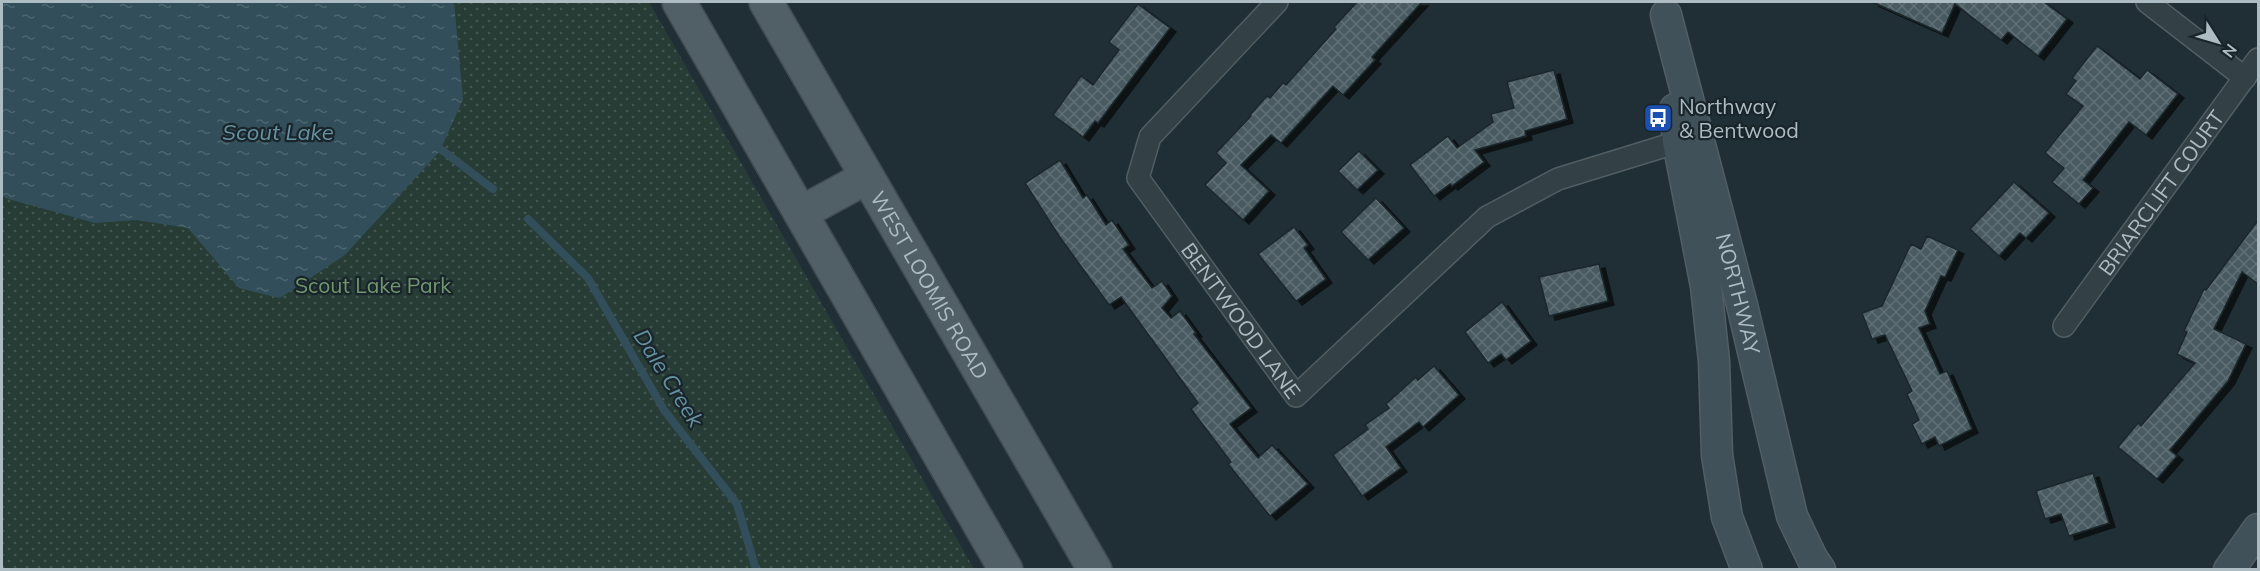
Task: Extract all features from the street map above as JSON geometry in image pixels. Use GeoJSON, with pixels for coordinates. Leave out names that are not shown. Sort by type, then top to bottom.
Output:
{"type":"FeatureCollection","features":[{"type":"Feature","properties":{"kind":"main road"},"geometry":{"type":"LineString","coordinates":[[678,2],[1006,570]]}},
{"type":"Feature","properties":{"kind":"main road","name":"WEST LOOMIS ROAD"},"geometry":{"type":"LineString","coordinates":[[766,2],[1095,570]]}},
{"type":"Feature","properties":{"kind":"main road"},"geometry":{"type":"LineString","coordinates":[[801,213],[867,177]]}},
{"type":"Feature","properties":{"kind":"street","name":"BENTWOOD LANE"},"geometry":{"type":"LineString","coordinates":[[1276,2],[1150,137],[1138,178],[1296,396],[1487,217],[1558,179],[1688,139]]}},
{"type":"Feature","properties":{"kind":"street"},"geometry":{"type":"LineString","coordinates":[[2147,2],[2245,78]]}},
{"type":"Feature","properties":{"kind":"street","name":"NORTHWAY"},"geometry":{"type":"LineString","coordinates":[[1666,8],[1688,139],[1706,286],[1714,361],[1717,455],[1727,517],[1747,570]]}},
{"type":"Feature","properties":{"kind":"street","name":"BRIARCLIFT COURT"},"geometry":{"type":"LineString","coordinates":[[2064,326],[2259,59]]}},
{"type":"Feature","properties":{"kind":"street","name":"NORTHWAY"},"geometry":{"type":"LineString","coordinates":[[1688,139],[1742,305],[1792,516],[1820,570]]}},
{"type":"Feature","properties":{"kind":"street"},"geometry":{"type":"LineString","coordinates":[[2229,570],[2259,529]]}},
{"type":"Feature","properties":{"kind":"green space","name":"Scout Lake Park"},"geometry":{"type":"Polygon","coordinates":[[[2,2],[649,2],[974,569],[2,569],[2,2]]]}},
{"type":"Feature","properties":{"kind":"water","name":"Scout Lake"},"geometry":{"type":"Polygon","coordinates":[[[2,2],[454,2],[463,99],[440,151],[345,255],[280,298],[239,288],[188,228],[136,220],[95,223],[5,198],[2,194],[2,2]]]}},
{"type":"Feature","properties":{"kind":"building"},"geometry":{"type":"Polygon","coordinates":[[[1357,2],[1422,2],[1372,57],[1375,60],[1343,95],[1333,86],[1281,143],[1271,135],[1241,165],[1269,191],[1243,220],[1205,185],[1226,163],[1216,153],[1267,96],[1270,98],[1283,83],[1286,85],[1357,2]]]}},
{"type":"Feature","properties":{"kind":"building"},"geometry":{"type":"Polygon","coordinates":[[[1872,2],[2044,2],[2067,19],[2038,56],[2008,32],[2001,40],[1955,4],[1942,33],[1872,2]]]}},
{"type":"Feature","properties":{"kind":"building"},"geometry":{"type":"Polygon","coordinates":[[[1138,4],[1170,28],[1098,123],[1095,121],[1083,137],[1053,115],[1081,76],[1093,85],[1119,50],[1109,42],[1138,4]]]}},
{"type":"Feature","properties":{"kind":"building"},"geometry":{"type":"Polygon","coordinates":[[[2097,46],[2140,79],[2147,70],[2178,94],[2146,135],[2129,122],[2083,180],[2093,188],[2079,204],[2052,182],[2064,168],[2045,153],[2083,106],[2066,94],[2076,81],[2072,78],[2097,46]]]}},
{"type":"Feature","properties":{"kind":"building"},"geometry":{"type":"Polygon","coordinates":[[[1554,70],[1567,119],[1525,131],[1526,136],[1475,150],[1484,162],[1452,186],[1450,184],[1434,196],[1410,165],[1448,136],[1457,148],[1493,122],[1491,114],[1514,108],[1507,82],[1554,70]]]}},
{"type":"Feature","properties":{"kind":"building"},"geometry":{"type":"Polygon","coordinates":[[[1359,151],[1378,170],[1357,190],[1338,171],[1359,151]]]}},
{"type":"Feature","properties":{"kind":"building"},"geometry":{"type":"Polygon","coordinates":[[[1060,160],[1083,198],[1087,195],[1106,225],[1112,220],[1129,245],[1123,249],[1152,288],[1162,281],[1172,296],[1162,308],[1171,318],[1180,311],[1196,333],[1194,334],[1251,408],[1230,424],[1258,458],[1272,445],[1308,484],[1270,516],[1228,464],[1231,462],[1191,409],[1198,403],[1121,297],[1109,305],[1059,236],[1025,183],[1060,160]]]}},
{"type":"Feature","properties":{"kind":"building"},"geometry":{"type":"Polygon","coordinates":[[[2014,182],[2049,213],[2026,238],[2020,233],[1999,256],[1970,229],[2014,182]]]}},
{"type":"Feature","properties":{"kind":"building"},"geometry":{"type":"Polygon","coordinates":[[[1376,198],[1404,228],[1368,260],[1341,232],[1376,198]]]}},
{"type":"Feature","properties":{"kind":"building"},"geometry":{"type":"Polygon","coordinates":[[[2259,219],[2259,285],[2242,272],[2214,329],[2246,344],[2228,381],[2170,450],[2177,456],[2157,479],[2118,447],[2138,423],[2141,426],[2195,363],[2177,354],[2187,332],[2184,331],[2204,289],[2206,290],[2259,219]]]}},
{"type":"Feature","properties":{"kind":"building"},"geometry":{"type":"Polygon","coordinates":[[[1294,227],[1308,245],[1304,248],[1326,279],[1296,301],[1258,254],[1294,227]]]}},
{"type":"Feature","properties":{"kind":"building"},"geometry":{"type":"Polygon","coordinates":[[[1927,236],[1958,250],[1945,277],[1941,276],[1925,311],[1930,324],[1919,328],[1940,374],[1947,371],[1972,429],[1939,446],[1935,437],[1922,444],[1912,424],[1919,420],[1907,394],[1912,391],[1885,335],[1872,339],[1862,313],[1882,306],[1911,244],[1921,249],[1927,236]]]}},
{"type":"Feature","properties":{"kind":"building"},"geometry":{"type":"Polygon","coordinates":[[[1599,264],[1608,301],[1549,316],[1539,277],[1599,264]]]}},
{"type":"Feature","properties":{"kind":"building"},"geometry":{"type":"Polygon","coordinates":[[[1502,302],[1531,341],[1506,360],[1501,354],[1488,363],[1465,332],[1502,302]]]}},
{"type":"Feature","properties":{"kind":"building"},"geometry":{"type":"Polygon","coordinates":[[[1434,366],[1459,395],[1423,427],[1419,422],[1386,447],[1401,468],[1362,496],[1333,455],[1368,429],[1365,425],[1389,408],[1386,404],[1416,377],[1418,380],[1434,366]]]}},
{"type":"Feature","properties":{"kind":"building"},"geometry":{"type":"Polygon","coordinates":[[[2093,473],[2109,523],[2069,536],[2061,514],[2045,519],[2036,491],[2093,473]]]}},
{"type":"Feature","properties":{"kind":"waterway","name":"Dale Creek"},"geometry":{"type":"LineString","coordinates":[[434,144],[493,189]]}},
{"type":"Feature","properties":{"kind":"waterway","name":"Dale Creek"},"geometry":{"type":"LineString","coordinates":[[528,219],[588,278],[664,410],[737,504],[756,570]]}},
{"type":"Feature","properties":{"kind":"place","name":"Northway & Bentwood"},"geometry":{"type":"Point","coordinates":[1658,118]}}]}
